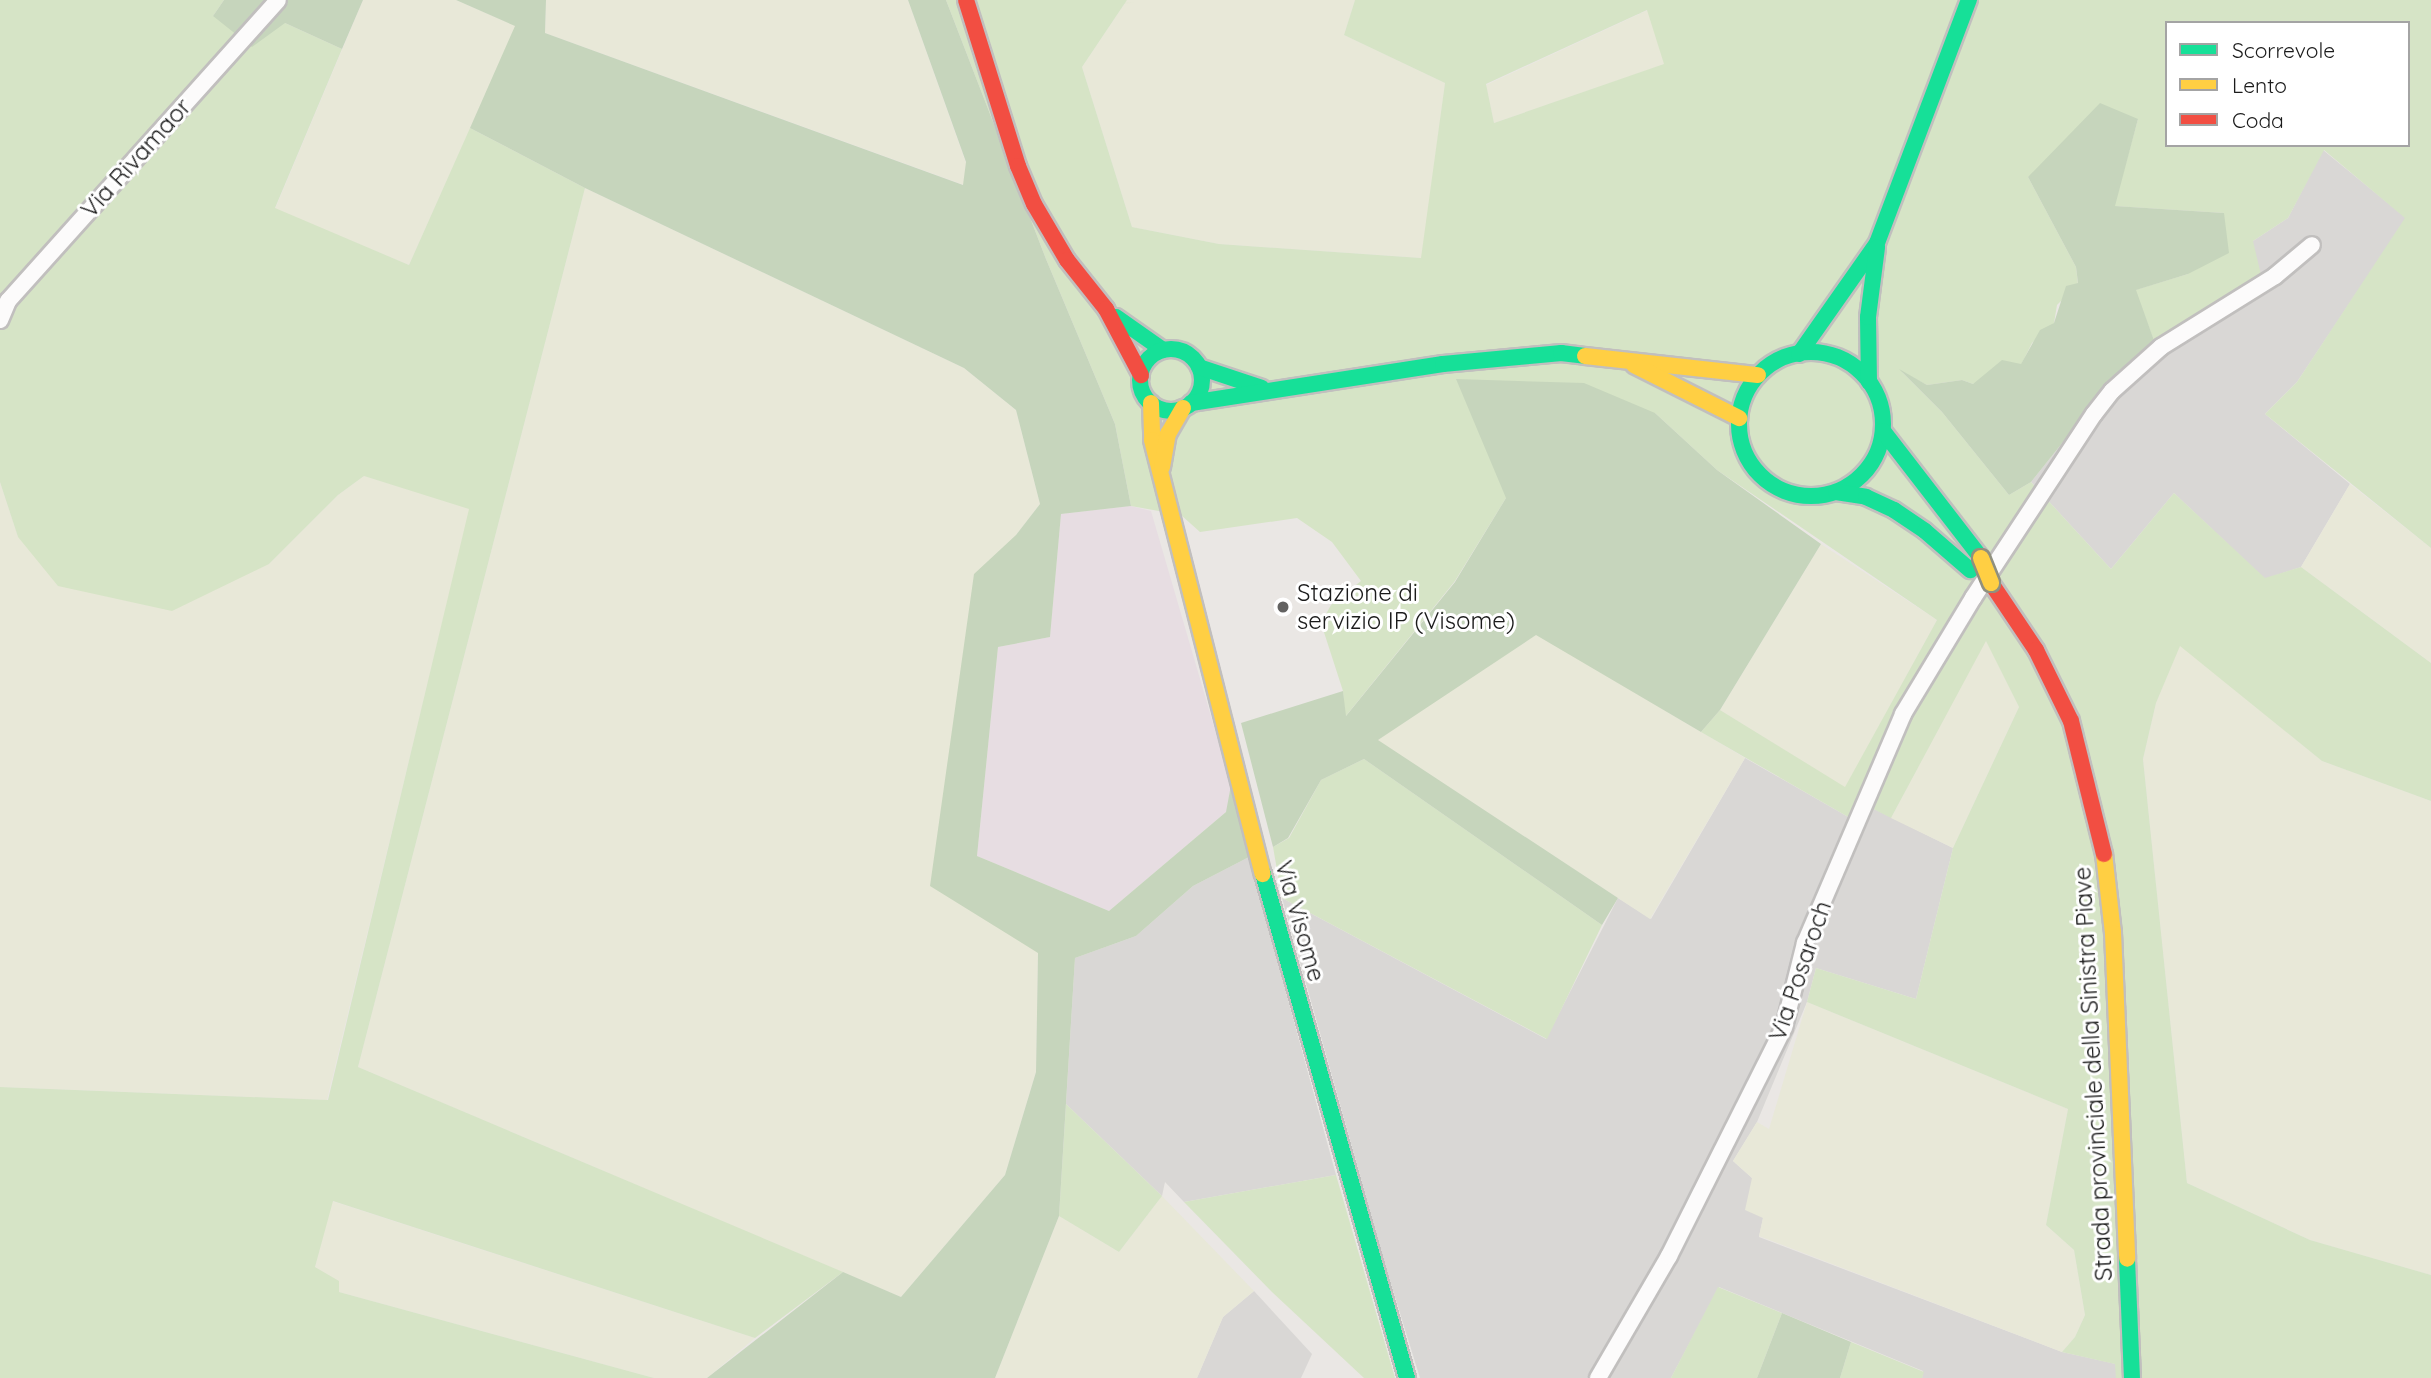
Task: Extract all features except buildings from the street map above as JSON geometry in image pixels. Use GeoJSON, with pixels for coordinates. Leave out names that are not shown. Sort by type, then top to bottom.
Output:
{"type":"FeatureCollection","features":[{"type":"Feature","properties":{"kind":"street","name":"Via Rivamaor"},"geometry":{"type":"LineString","coordinates":[[0,320],[8,301],[278,0]]}},
{"type":"Feature","properties":{"kind":"street"},"geometry":{"type":"LineString","coordinates":[[966,0],[1018,166],[1034,204],[1066,260],[1106,309],[1141,374]]}},
{"type":"Feature","properties":{"kind":"street"},"geometry":{"type":"LineString","coordinates":[[1798,354],[1835,306],[1877,243],[1969,0]]}},
{"type":"Feature","properties":{"kind":"street"},"geometry":{"type":"LineString","coordinates":[[1869,382],[1868,317],[1877,243]]}},
{"type":"Feature","properties":{"kind":"street","name":"Via Posaroch"},"geometry":{"type":"LineString","coordinates":[[1598,1378],[1669,1256],[1784,1027],[1805,943],[1903,714],[1973,598],[2094,414],[2112,391],[2161,346],[2274,276],[2312,245]]}},
{"type":"Feature","properties":{"kind":"street"},"geometry":{"type":"LineString","coordinates":[[1106,309],[1136,334],[1163,350],[1186,353],[1199,367],[1271,390]]}},
{"type":"Feature","properties":{"kind":"street"},"geometry":{"type":"LineString","coordinates":[[1163,350],[1149,359],[1141,374],[1141,385],[1151,403],[1166,410],[1271,390],[1512,356],[1561,354],[1619,358],[1758,375]]}},
{"type":"Feature","properties":{"kind":"street"},"geometry":{"type":"LineString","coordinates":[[1822,353],[1856,368],[1869,382],[1880,405],[1882,431],[1870,466],[1857,479],[1836,492],[1813,497],[1789,493],[1767,482],[1751,464],[1741,442],[1739,418],[1745,395],[1758,375],[1777,361],[1798,354],[1822,353]]}},
{"type":"Feature","properties":{"kind":"street"},"geometry":{"type":"LineString","coordinates":[[1619,358],[1739,418]]}},
{"type":"Feature","properties":{"kind":"street"},"geometry":{"type":"LineString","coordinates":[[1187,406],[1201,386],[1199,367]]}},
{"type":"Feature","properties":{"kind":"street","name":"Via Visome"},"geometry":{"type":"LineString","coordinates":[[1151,403],[1152,440],[1269,899],[1407,1378]]}},
{"type":"Feature","properties":{"kind":"street","name":"Via Visome"},"geometry":{"type":"LineString","coordinates":[[1160,472],[1168,434],[1187,406]]}},
{"type":"Feature","properties":{"kind":"street"},"geometry":{"type":"LineString","coordinates":[[1882,431],[1976,564]]}},
{"type":"Feature","properties":{"kind":"street"},"geometry":{"type":"LineString","coordinates":[[1836,492],[1866,497],[1894,510],[1976,564]]}},
{"type":"Feature","properties":{"kind":"street","name":"Strada provinciale della Sinistra Piave"},"geometry":{"type":"LineString","coordinates":[[1976,564],[2036,650],[2071,720],[2093,801],[2107,869],[2113,933],[2132,1378]]}},
{"type":"Feature","properties":{"kind":"shaded area"},"geometry":{"type":"Polygon","coordinates":[[[2323,150],[2406,218],[2297,382],[2265,414],[2350,484],[2301,567],[2265,579],[2174,493],[2111,569],[2031,482],[2095,402],[2253,241],[2288,218],[2323,150]]]}},
{"type":"Feature","properties":{"kind":"shaded area"},"geometry":{"type":"Polygon","coordinates":[[[1131,506],[1151,511],[1231,785],[1227,811],[1109,911],[977,856],[998,647],[1050,637],[1061,514],[1131,506]]]}},
{"type":"Feature","properties":{"kind":"shaded area"},"geometry":{"type":"Polygon","coordinates":[[[1745,758],[1850,818],[1858,801],[1953,848],[1916,999],[1816,968],[1807,1002],[1757,1122],[1733,1161],[1752,1178],[1763,1218],[1759,1237],[2062,1352],[2116,1364],[2116,1378],[1922,1378],[1923,1371],[1719,1287],[1671,1378],[1420,1378],[1386,1268],[1282,898],[1546,1039],[1618,898],[1651,919],[1745,758]]]}},
{"type":"Feature","properties":{"kind":"shaded area"},"geometry":{"type":"Polygon","coordinates":[[[1249,857],[1336,1175],[1184,1202],[1165,1182],[1162,1196],[1066,1104],[1075,958],[1136,936],[1193,886],[1249,857]]]}},
{"type":"Feature","properties":{"kind":"shaded area"},"geometry":{"type":"Polygon","coordinates":[[[1254,1291],[1312,1354],[1301,1378],[1197,1378],[1223,1317],[1254,1291]]]}},
{"type":"Feature","properties":{"kind":"green space"},"geometry":{"type":"Polygon","coordinates":[[[0,0],[224,0],[213,16],[285,23],[342,49],[275,208],[409,265],[470,128],[585,188],[358,1067],[843,1272],[755,1338],[333,1201],[315,1267],[339,1281],[339,1292],[654,1378],[0,1378],[0,1087],[328,1100],[469,509],[364,476],[338,495],[269,564],[172,611],[58,586],[18,537],[0,482],[0,0]]]}},
{"type":"Feature","properties":{"kind":"green space"},"geometry":{"type":"Polygon","coordinates":[[[224,0],[363,0],[342,49],[285,23],[252,47],[213,16],[224,0]]]}},
{"type":"Feature","properties":{"kind":"green space"},"geometry":{"type":"Polygon","coordinates":[[[363,0],[456,0],[516,26],[409,265],[275,209],[363,0]]]}},
{"type":"Feature","properties":{"kind":"green space"},"geometry":{"type":"Polygon","coordinates":[[[456,0],[546,0],[545,33],[963,185],[966,162],[908,0],[946,0],[1046,259],[1115,424],[1131,506],[1061,514],[1050,637],[998,647],[977,856],[1109,911],[1226,812],[1231,785],[1249,857],[1193,886],[1136,936],[1075,958],[1059,1216],[995,1378],[707,1378],[843,1272],[901,1297],[1005,1175],[1036,1072],[1038,953],[930,886],[974,574],[1016,535],[1040,504],[1016,410],[964,368],[585,188],[470,128],[515,26],[456,0]]]}},
{"type":"Feature","properties":{"kind":"green space"},"geometry":{"type":"Polygon","coordinates":[[[546,0],[908,0],[966,163],[964,185],[545,33],[546,0]]]}},
{"type":"Feature","properties":{"kind":"green space"},"geometry":{"type":"Polygon","coordinates":[[[946,0],[1127,0],[1082,67],[1132,227],[1219,244],[1421,258],[1445,83],[1344,35],[1355,0],[2431,0],[2431,548],[2265,414],[2297,382],[2405,218],[2324,150],[2288,218],[2253,241],[2265,292],[2169,334],[2156,346],[2135,290],[2188,274],[2224,213],[2114,206],[2138,119],[2028,177],[2076,267],[2078,284],[2057,305],[2054,323],[2032,343],[2021,365],[1973,384],[1962,380],[1927,385],[1902,372],[1942,412],[2009,495],[2031,482],[2111,569],[2174,493],[2265,578],[2301,567],[2431,663],[2431,801],[2322,761],[2180,646],[2156,703],[2143,759],[2187,1183],[2310,1240],[2431,1275],[2431,1378],[2116,1378],[2115,1364],[2062,1352],[2075,1337],[2085,1315],[2074,1250],[2046,1225],[2068,1109],[1807,1002],[1816,968],[1916,999],[1953,848],[2019,707],[1986,641],[1891,818],[1858,801],[1850,818],[1701,732],[1720,710],[1845,787],[1937,620],[1717,470],[1655,413],[1506,498],[1455,581],[1345,717],[1343,691],[1321,623],[1331,605],[1361,581],[1332,542],[1297,518],[1200,532],[1181,515],[1131,506],[1115,424],[1046,259],[946,0]],[[1647,10],[1486,84],[1494,123],[1664,64],[1647,10]]]}},
{"type":"Feature","properties":{"kind":"green space"},"geometry":{"type":"Polygon","coordinates":[[[1127,0],[1355,0],[1344,35],[1445,83],[1422,258],[1219,244],[1132,227],[1082,67],[1127,0]]]}},
{"type":"Feature","properties":{"kind":"green space"},"geometry":{"type":"Polygon","coordinates":[[[1648,10],[1665,64],[1494,123],[1486,85],[1648,10]]]}},
{"type":"Feature","properties":{"kind":"green space"},"geometry":{"type":"Polygon","coordinates":[[[2100,103],[2138,119],[2115,206],[2224,213],[2229,253],[2188,274],[2136,290],[2156,346],[2095,402],[2031,482],[2009,495],[1942,412],[1899,369],[1927,385],[1962,380],[1973,384],[2002,360],[2021,364],[2040,330],[2054,323],[2066,286],[2078,283],[2076,267],[2028,177],[2100,103]]]}},
{"type":"Feature","properties":{"kind":"green space"},"geometry":{"type":"Polygon","coordinates":[[[585,188],[964,368],[1016,410],[1040,504],[1016,535],[931,885],[1038,952],[1036,1072],[1005,1175],[901,1297],[358,1067],[585,188]]]}},
{"type":"Feature","properties":{"kind":"green space"},"geometry":{"type":"Polygon","coordinates":[[[1456,379],[1584,383],[1655,413],[1717,470],[1821,544],[1720,710],[1701,732],[1536,635],[1378,740],[1618,898],[1602,925],[1364,759],[1321,780],[1288,838],[1273,847],[1241,723],[1343,691],[1346,716],[1455,582],[1506,498],[1456,379]]]}},
{"type":"Feature","properties":{"kind":"green space"},"geometry":{"type":"Polygon","coordinates":[[[364,476],[470,508],[327,1100],[0,1087],[0,482],[18,537],[269,564],[338,495],[364,476]]]}},
{"type":"Feature","properties":{"kind":"green space"},"geometry":{"type":"Polygon","coordinates":[[[2350,484],[2431,548],[2431,663],[2301,567],[2350,484]]]}},
{"type":"Feature","properties":{"kind":"green space"},"geometry":{"type":"Polygon","coordinates":[[[1821,544],[1937,620],[1845,788],[1720,710],[1821,544]]]}},
{"type":"Feature","properties":{"kind":"green space"},"geometry":{"type":"Polygon","coordinates":[[[1536,634],[1745,758],[1650,919],[1377,740],[1536,634]]]}},
{"type":"Feature","properties":{"kind":"green space"},"geometry":{"type":"Polygon","coordinates":[[[1986,640],[2019,707],[1953,848],[1891,818],[1986,640]]]}},
{"type":"Feature","properties":{"kind":"green space"},"geometry":{"type":"Polygon","coordinates":[[[2180,645],[2322,761],[2431,801],[2431,1275],[2310,1240],[2187,1183],[2143,759],[2156,703],[2180,645]]]}},
{"type":"Feature","properties":{"kind":"green space"},"geometry":{"type":"Polygon","coordinates":[[[1364,759],[1602,925],[1547,1039],[1282,898],[1273,847],[1289,838],[1321,780],[1364,759]]]}},
{"type":"Feature","properties":{"kind":"green space"},"geometry":{"type":"Polygon","coordinates":[[[1807,1002],[2068,1109],[2046,1225],[2074,1250],[2085,1315],[2075,1337],[2062,1352],[1759,1236],[1763,1218],[1745,1210],[1752,1178],[1733,1161],[1757,1122],[1769,1129],[1807,1002]]]}},
{"type":"Feature","properties":{"kind":"green space"},"geometry":{"type":"Polygon","coordinates":[[[1066,1104],[1162,1196],[1119,1252],[1059,1216],[1066,1104]]]}},
{"type":"Feature","properties":{"kind":"green space"},"geometry":{"type":"Polygon","coordinates":[[[1336,1175],[1395,1378],[1364,1378],[1272,1292],[1184,1202],[1336,1175]]]}},
{"type":"Feature","properties":{"kind":"green space"},"geometry":{"type":"Polygon","coordinates":[[[1162,1196],[1254,1291],[1223,1317],[1197,1378],[995,1378],[1059,1216],[1119,1252],[1162,1196]]]}},
{"type":"Feature","properties":{"kind":"green space"},"geometry":{"type":"Polygon","coordinates":[[[332,1201],[755,1338],[707,1378],[654,1378],[339,1292],[338,1281],[315,1267],[332,1201]]]}},
{"type":"Feature","properties":{"kind":"green space"},"geometry":{"type":"Polygon","coordinates":[[[1718,1287],[1782,1313],[1757,1378],[1671,1378],[1718,1287]]]}},
{"type":"Feature","properties":{"kind":"green space"},"geometry":{"type":"Polygon","coordinates":[[[1782,1313],[1851,1342],[1840,1378],[1757,1378],[1782,1313]]]}},
{"type":"Feature","properties":{"kind":"green space"},"geometry":{"type":"Polygon","coordinates":[[[1851,1342],[1924,1372],[1922,1378],[1840,1378],[1851,1342]]]}},
{"type":"Feature","properties":{"kind":"traffic: fast"},"geometry":{"type":"LineString","coordinates":[[1799,354],[1877,243],[1969,0]]}},
{"type":"Feature","properties":{"kind":"traffic: fast"},"geometry":{"type":"LineString","coordinates":[[1869,382],[1868,317],[1877,248]]}},
{"type":"Feature","properties":{"kind":"traffic: fast"},"geometry":{"type":"LineString","coordinates":[[1116,317],[1163,350]]}},
{"type":"Feature","properties":{"kind":"traffic: fast"},"geometry":{"type":"LineString","coordinates":[[1171,349],[1193,358],[1202,380],[1193,402],[1171,411],[1149,402],[1140,380],[1149,358],[1171,349]]}},
{"type":"Feature","properties":{"kind":"traffic: fast"},"geometry":{"type":"LineString","coordinates":[[1811,352],[1838,358],[1862,373],[1877,397],[1883,424],[1877,451],[1862,475],[1838,490],[1811,496],[1784,490],[1760,475],[1745,451],[1739,424],[1745,397],[1760,373],[1784,358],[1811,352]]}},
{"type":"Feature","properties":{"kind":"traffic: fast"},"geometry":{"type":"LineString","coordinates":[[1191,403],[1443,364],[1561,353],[1585,356]]}},
{"type":"Feature","properties":{"kind":"traffic: fast"},"geometry":{"type":"LineString","coordinates":[[1199,367],[1262,388]]}},
{"type":"Feature","properties":{"kind":"traffic: fast"},"geometry":{"type":"LineString","coordinates":[[1883,431],[1981,558]]}},
{"type":"Feature","properties":{"kind":"traffic: fast"},"geometry":{"type":"LineString","coordinates":[[1836,492],[1866,497],[1894,510],[1925,531],[1970,570]]}},
{"type":"Feature","properties":{"kind":"traffic: fast"},"geometry":{"type":"LineString","coordinates":[[1263,874],[1407,1378]]}},
{"type":"Feature","properties":{"kind":"traffic: fast"},"geometry":{"type":"LineString","coordinates":[[2127,1259],[2132,1378]]}},
{"type":"Feature","properties":{"kind":"traffic: slow"},"geometry":{"type":"LineString","coordinates":[[1585,356],[1758,375]]}},
{"type":"Feature","properties":{"kind":"traffic: slow"},"geometry":{"type":"LineString","coordinates":[[1634,365],[1739,418]]}},
{"type":"Feature","properties":{"kind":"traffic: slow"},"geometry":{"type":"LineString","coordinates":[[1151,403],[1152,440],[1263,874]]}},
{"type":"Feature","properties":{"kind":"traffic: slow"},"geometry":{"type":"LineString","coordinates":[[1162,467],[1168,434],[1183,408]]}},
{"type":"Feature","properties":{"kind":"traffic: slow"},"geometry":{"type":"LineString","coordinates":[[1981,558],[1991,583]]}},
{"type":"Feature","properties":{"kind":"traffic: slow"},"geometry":{"type":"LineString","coordinates":[[2104,854],[2113,933],[2127,1259]]}},
{"type":"Feature","properties":{"kind":"traffic: jam"},"geometry":{"type":"LineString","coordinates":[[966,0],[1018,166],[1034,204],[1067,260],[1106,309],[1141,375]]}},
{"type":"Feature","properties":{"kind":"traffic: jam"},"geometry":{"type":"LineString","coordinates":[[1991,583],[2036,650],[2071,721],[2104,854]]}},
{"type":"Feature","properties":{"kind":"place","name":"Stazione di servizio IP (Visome)"},"geometry":{"type":"Point","coordinates":[1283,607]}}]}
